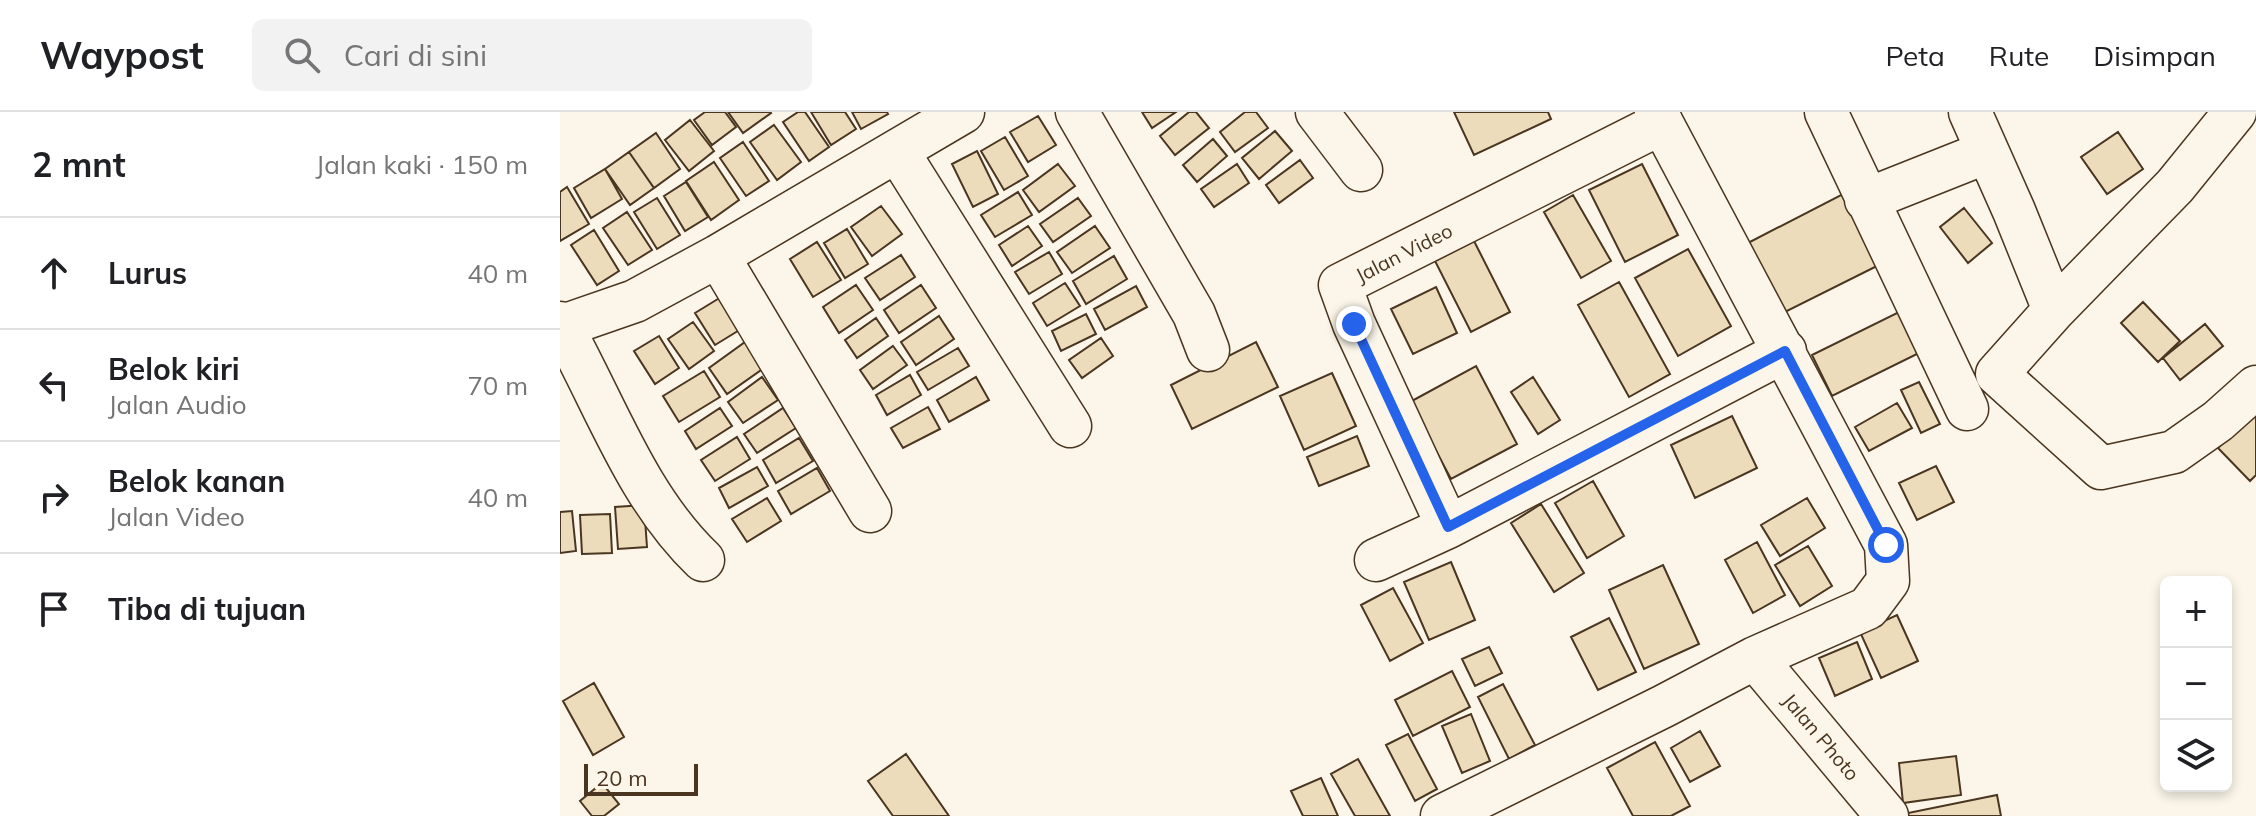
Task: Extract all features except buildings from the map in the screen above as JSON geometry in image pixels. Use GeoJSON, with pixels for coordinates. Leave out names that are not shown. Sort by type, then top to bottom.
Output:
{"type":"FeatureCollection","features":[{"type":"Feature","properties":{"kind":"street"},"geometry":{"type":"LineString","coordinates":[[703,560],[681,539],[649,494],[561,326],[635,301],[718,256],[963,112]]}},
{"type":"Feature","properties":{"kind":"street"},"geometry":{"type":"LineString","coordinates":[[1077,112],[1194,314],[1208,350]]}},
{"type":"Feature","properties":{"kind":"street"},"geometry":{"type":"LineString","coordinates":[[1317,112],[1361,170]]}},
{"type":"Feature","properties":{"kind":"street"},"geometry":{"type":"LineString","coordinates":[[1826,112],[1967,409]]}},
{"type":"Feature","properties":{"kind":"street"},"geometry":{"type":"LineString","coordinates":[[1970,112],[2054,310]]}},
{"type":"Feature","properties":{"kind":"street"},"geometry":{"type":"LineString","coordinates":[[2235,112],[2175,186],[2054,310],[1997,374],[2101,468],[2174,452],[2218,421],[2256,387]]}},
{"type":"Feature","properties":{"kind":"street"},"geometry":{"type":"LineString","coordinates":[[1442,816],[1755,658],[1868,608],[1888,581],[1886,545],[1659,118]]}},
{"type":"Feature","properties":{"kind":"street","name":"Jalan Video"},"geometry":{"type":"LineString","coordinates":[[1448,527],[1354,324],[1340,285],[1659,118]]}},
{"type":"Feature","properties":{"kind":"street"},"geometry":{"type":"LineString","coordinates":[[898,152],[1070,426]]}},
{"type":"Feature","properties":{"kind":"street"},"geometry":{"type":"LineString","coordinates":[[1866,200],[1987,152]]}},
{"type":"Feature","properties":{"kind":"street"},"geometry":{"type":"LineString","coordinates":[[718,256],[870,511]]}},
{"type":"Feature","properties":{"kind":"street"},"geometry":{"type":"LineString","coordinates":[[1376,560],[1448,527],[1785,351]]}},
{"type":"Feature","properties":{"kind":"street","name":"Jalan Photo"},"geometry":{"type":"LineString","coordinates":[[1755,658],[1887,816]]}},
{"type":"Feature","properties":{"kind":"route"},"geometry":{"type":"LineString","coordinates":[[1354,324],[1448,527],[1785,351],[1886,545]]}}]}
